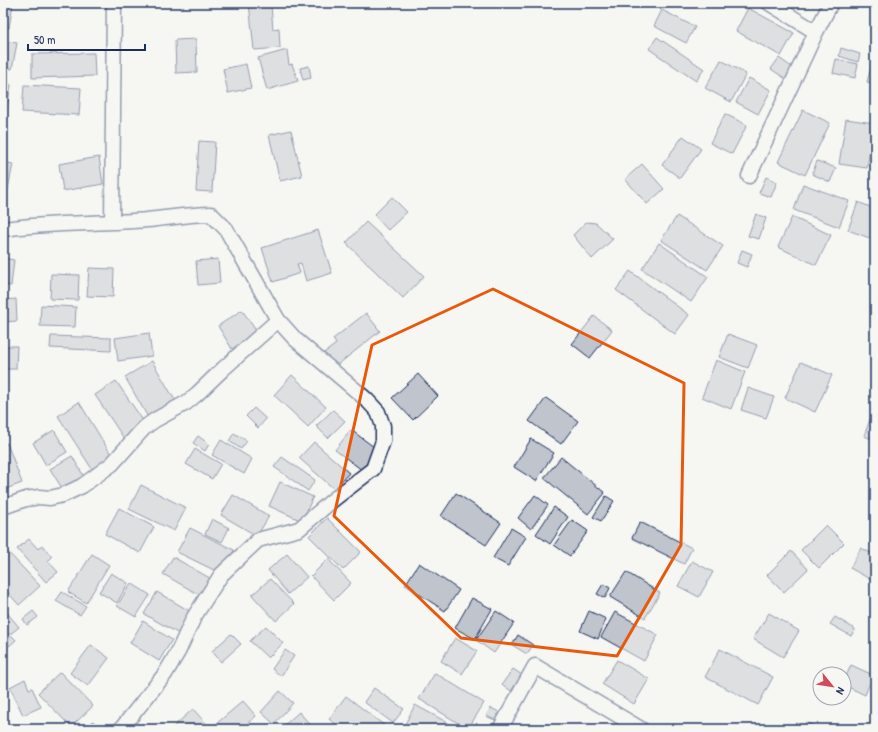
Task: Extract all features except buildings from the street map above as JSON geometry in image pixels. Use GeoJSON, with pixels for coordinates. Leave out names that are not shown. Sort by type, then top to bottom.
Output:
{"type":"FeatureCollection","features":[{"type":"Feature","properties":{"kind":"street"},"geometry":{"type":"LineString","coordinates":[[112,221],[114,3]]}},
{"type":"Feature","properties":{"kind":"street"},"geometry":{"type":"LineString","coordinates":[[769,3],[816,32]]}},
{"type":"Feature","properties":{"kind":"street"},"geometry":{"type":"LineString","coordinates":[[749,176],[831,3]]}},
{"type":"Feature","properties":{"kind":"street"},"geometry":{"type":"LineString","coordinates":[[3,229],[27,225],[147,220],[197,214],[211,214],[226,229],[278,320],[295,339],[366,399],[378,412],[383,426],[383,441],[373,469],[334,498],[299,529],[258,540],[221,575],[194,617],[178,652],[165,674],[121,729]]}},
{"type":"Feature","properties":{"kind":"street"},"geometry":{"type":"LineString","coordinates":[[3,507],[26,499],[40,497],[50,498],[63,495],[82,486],[112,464],[144,428],[155,420],[186,403],[278,320]]}},
{"type":"Feature","properties":{"kind":"street"},"geometry":{"type":"LineString","coordinates":[[500,729],[535,666],[641,729]]}},
{"type":"Feature","properties":{"kind":"highlighted area"},"geometry":{"type":"Polygon","coordinates":[[[493,289],[684,383],[681,545],[617,656],[461,638],[334,516],[372,345],[493,289]]]}}]}
